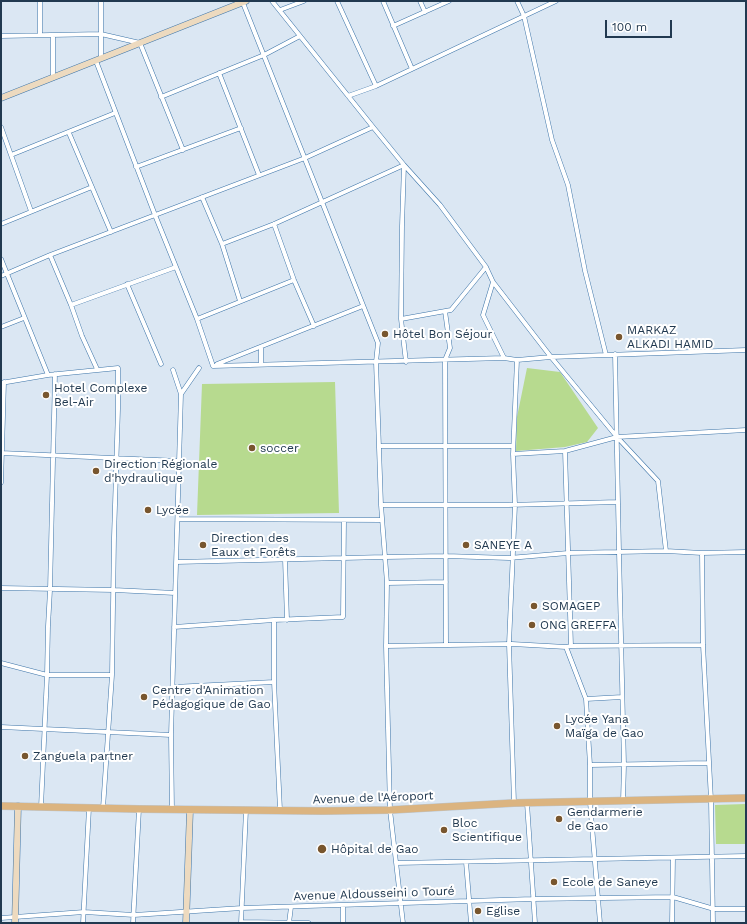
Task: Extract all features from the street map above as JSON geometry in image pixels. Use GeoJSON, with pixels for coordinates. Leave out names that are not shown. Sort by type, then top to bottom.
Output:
{"type":"FeatureCollection","features":[{"type":"Feature","properties":{"kind":"main road","name":"Avenue de l'Aéroport"},"geometry":{"type":"LineString","coordinates":[[1,806],[139,810],[390,810],[514,803],[711,800],[746,798]]}},
{"type":"Feature","properties":{"kind":"street"},"geometry":{"type":"LineString","coordinates":[[40,1],[40,35]]}},
{"type":"Feature","properties":{"kind":"street"},"geometry":{"type":"LineString","coordinates":[[101,1],[99,60],[115,113],[197,319],[213,366]]}},
{"type":"Feature","properties":{"kind":"street"},"geometry":{"type":"LineString","coordinates":[[272,1],[372,127],[440,205],[486,267],[493,282],[551,357],[617,437],[658,481],[666,551]]}},
{"type":"Feature","properties":{"kind":"street"},"geometry":{"type":"LineString","coordinates":[[292,6],[296,1]]}},
{"type":"Feature","properties":{"kind":"street"},"geometry":{"type":"LineString","coordinates":[[280,10],[304,1]]}},
{"type":"Feature","properties":{"kind":"street"},"geometry":{"type":"LineString","coordinates":[[337,1],[376,86]]}},
{"type":"Feature","properties":{"kind":"street"},"geometry":{"type":"LineString","coordinates":[[383,1],[412,69]]}},
{"type":"Feature","properties":{"kind":"street"},"geometry":{"type":"LineString","coordinates":[[420,1],[425,12]]}},
{"type":"Feature","properties":{"kind":"street"},"geometry":{"type":"LineString","coordinates":[[394,26],[450,1]]}},
{"type":"Feature","properties":{"kind":"street"},"geometry":{"type":"LineString","coordinates":[[517,1],[524,16],[552,140],[568,185],[585,271],[606,355]]}},
{"type":"Feature","properties":{"kind":"street"},"geometry":{"type":"LineString","coordinates":[[348,96],[376,86],[556,1]]}},
{"type":"Feature","properties":{"kind":"street"},"geometry":{"type":"LineString","coordinates":[[1,98],[245,2],[264,55],[378,343],[376,362],[381,505],[387,583],[386,646],[390,810],[403,923]]}},
{"type":"Feature","properties":{"kind":"street"},"geometry":{"type":"LineString","coordinates":[[1,36],[101,34],[140,43]]}},
{"type":"Feature","properties":{"kind":"street"},"geometry":{"type":"LineString","coordinates":[[53,35],[53,78]]}},
{"type":"Feature","properties":{"kind":"street"},"geometry":{"type":"LineString","coordinates":[[161,97],[264,55],[300,36]]}},
{"type":"Feature","properties":{"kind":"street"},"geometry":{"type":"LineString","coordinates":[[140,43],[182,150]]}},
{"type":"Feature","properties":{"kind":"street"},"geometry":{"type":"LineString","coordinates":[[219,73],[259,175]]}},
{"type":"Feature","properties":{"kind":"street"},"geometry":{"type":"LineString","coordinates":[[11,155],[69,133],[115,113]]}},
{"type":"Feature","properties":{"kind":"street"},"geometry":{"type":"LineString","coordinates":[[1,127],[31,211]]}},
{"type":"Feature","properties":{"kind":"street"},"geometry":{"type":"LineString","coordinates":[[1,276],[50,255],[305,158],[372,127]]}},
{"type":"Feature","properties":{"kind":"street"},"geometry":{"type":"LineString","coordinates":[[136,167],[241,128]]}},
{"type":"Feature","properties":{"kind":"street"},"geometry":{"type":"LineString","coordinates":[[69,133],[111,232]]}},
{"type":"Feature","properties":{"kind":"street"},"geometry":{"type":"LineString","coordinates":[[222,244],[274,224],[404,165]]}},
{"type":"Feature","properties":{"kind":"street"},"geometry":{"type":"LineString","coordinates":[[404,165],[401,319],[406,362]]}},
{"type":"Feature","properties":{"kind":"street"},"geometry":{"type":"LineString","coordinates":[[1,224],[92,187]]}},
{"type":"Feature","properties":{"kind":"street"},"geometry":{"type":"LineString","coordinates":[[202,197],[222,244],[240,301]]}},
{"type":"Feature","properties":{"kind":"street"},"geometry":{"type":"LineString","coordinates":[[274,224],[294,280],[314,326]]}},
{"type":"Feature","properties":{"kind":"street"},"geometry":{"type":"LineString","coordinates":[[50,255],[82,336],[97,369]]}},
{"type":"Feature","properties":{"kind":"street"},"geometry":{"type":"LineString","coordinates":[[1,259],[48,375]]}},
{"type":"Feature","properties":{"kind":"street"},"geometry":{"type":"LineString","coordinates":[[71,305],[176,267]]}},
{"type":"Feature","properties":{"kind":"street"},"geometry":{"type":"LineString","coordinates":[[401,319],[451,310],[486,267]]}},
{"type":"Feature","properties":{"kind":"street"},"geometry":{"type":"LineString","coordinates":[[197,319],[294,280]]}},
{"type":"Feature","properties":{"kind":"street"},"geometry":{"type":"LineString","coordinates":[[493,282],[483,315],[504,358]]}},
{"type":"Feature","properties":{"kind":"street"},"geometry":{"type":"LineString","coordinates":[[128,284],[162,364]]}},
{"type":"Feature","properties":{"kind":"street"},"geometry":{"type":"LineString","coordinates":[[213,366],[363,306]]}},
{"type":"Feature","properties":{"kind":"street"},"geometry":{"type":"LineString","coordinates":[[445,311],[450,348],[445,360],[446,645]]}},
{"type":"Feature","properties":{"kind":"street"},"geometry":{"type":"LineString","coordinates":[[1,327],[24,318]]}},
{"type":"Feature","properties":{"kind":"street"},"geometry":{"type":"LineString","coordinates":[[260,348],[261,364]]}},
{"type":"Feature","properties":{"kind":"street"},"geometry":{"type":"LineString","coordinates":[[213,366],[406,362],[504,358],[517,360],[615,354],[746,350]]}},
{"type":"Feature","properties":{"kind":"street"},"geometry":{"type":"LineString","coordinates":[[615,354],[622,646],[624,764],[623,801]]}},
{"type":"Feature","properties":{"kind":"street"},"geometry":{"type":"LineString","coordinates":[[514,803],[509,644],[515,505],[513,446],[517,360]]}},
{"type":"Feature","properties":{"kind":"street"},"geometry":{"type":"LineString","coordinates":[[1,483],[2,383],[55,374],[118,368],[112,676],[103,808]]}},
{"type":"Feature","properties":{"kind":"street"},"geometry":{"type":"LineString","coordinates":[[180,394],[200,368]]}},
{"type":"Feature","properties":{"kind":"street"},"geometry":{"type":"LineString","coordinates":[[172,810],[171,735],[178,519],[180,394],[173,370]]}},
{"type":"Feature","properties":{"kind":"street"},"geometry":{"type":"LineString","coordinates":[[41,807],[50,590],[55,374]]}},
{"type":"Feature","properties":{"kind":"street"},"geometry":{"type":"LineString","coordinates":[[513,454],[565,451],[617,437],[746,430]]}},
{"type":"Feature","properties":{"kind":"street"},"geometry":{"type":"LineString","coordinates":[[379,446],[513,446]]}},
{"type":"Feature","properties":{"kind":"street"},"geometry":{"type":"LineString","coordinates":[[565,451],[569,647],[586,699],[590,765],[590,802],[600,923]]}},
{"type":"Feature","properties":{"kind":"street"},"geometry":{"type":"LineString","coordinates":[[1,453],[117,457],[179,461]]}},
{"type":"Feature","properties":{"kind":"street"},"geometry":{"type":"LineString","coordinates":[[381,505],[515,505],[618,502]]}},
{"type":"Feature","properties":{"kind":"street"},"geometry":{"type":"LineString","coordinates":[[178,519],[382,520]]}},
{"type":"Feature","properties":{"kind":"street"},"geometry":{"type":"LineString","coordinates":[[174,627],[343,617],[344,520]]}},
{"type":"Feature","properties":{"kind":"street"},"geometry":{"type":"LineString","coordinates":[[176,562],[343,557],[512,557],[568,553],[666,551],[702,553],[746,552]]}},
{"type":"Feature","properties":{"kind":"street"},"geometry":{"type":"LineString","coordinates":[[702,553],[703,645],[711,800],[714,909],[713,923]]}},
{"type":"Feature","properties":{"kind":"street"},"geometry":{"type":"LineString","coordinates":[[285,559],[287,620]]}},
{"type":"Feature","properties":{"kind":"street"},"geometry":{"type":"LineString","coordinates":[[387,583],[446,582]]}},
{"type":"Feature","properties":{"kind":"street"},"geometry":{"type":"LineString","coordinates":[[1,588],[114,590],[175,593]]}},
{"type":"Feature","properties":{"kind":"street"},"geometry":{"type":"LineString","coordinates":[[274,620],[274,682],[280,810]]}},
{"type":"Feature","properties":{"kind":"street"},"geometry":{"type":"LineString","coordinates":[[386,646],[509,644],[569,647],[703,645]]}},
{"type":"Feature","properties":{"kind":"street"},"geometry":{"type":"LineString","coordinates":[[1,663],[47,675],[112,676]]}},
{"type":"Feature","properties":{"kind":"street"},"geometry":{"type":"LineString","coordinates":[[173,687],[274,682]]}},
{"type":"Feature","properties":{"kind":"street"},"geometry":{"type":"LineString","coordinates":[[586,699],[622,697]]}},
{"type":"Feature","properties":{"kind":"street"},"geometry":{"type":"LineString","coordinates":[[1,727],[171,735]]}},
{"type":"Feature","properties":{"kind":"street"},"geometry":{"type":"LineString","coordinates":[[590,765],[708,763]]}},
{"type":"Feature","properties":{"kind":"street"},"geometry":{"type":"LineString","coordinates":[[527,803],[535,923]]}},
{"type":"Feature","properties":{"kind":"street"},"geometry":{"type":"LineString","coordinates":[[15,920],[18,806]]}},
{"type":"Feature","properties":{"kind":"street"},"geometry":{"type":"LineString","coordinates":[[83,923],[89,808]]}},
{"type":"Feature","properties":{"kind":"street"},"geometry":{"type":"LineString","coordinates":[[134,923],[139,810]]}},
{"type":"Feature","properties":{"kind":"street"},"geometry":{"type":"LineString","coordinates":[[186,923],[190,810]]}},
{"type":"Feature","properties":{"kind":"street"},"geometry":{"type":"LineString","coordinates":[[246,810],[241,923],[309,923]]}},
{"type":"Feature","properties":{"kind":"street"},"geometry":{"type":"LineString","coordinates":[[396,863],[746,856]]}},
{"type":"Feature","properties":{"kind":"street"},"geometry":{"type":"LineString","coordinates":[[672,923],[673,858]]}},
{"type":"Feature","properties":{"kind":"street"},"geometry":{"type":"LineString","coordinates":[[466,862],[471,923]]}},
{"type":"Feature","properties":{"kind":"street","name":"Avenue Aldousseini o Touré"},"geometry":{"type":"LineString","coordinates":[[1,918],[15,920],[84,912],[134,915],[242,908],[533,899],[673,898],[714,909],[746,909]]}},
{"type":"Feature","properties":{"kind":"street"},"geometry":{"type":"LineString","coordinates":[[343,905],[343,923]]}},
{"type":"Feature","properties":{"kind":"street"},"geometry":{"type":"LineString","coordinates":[[289,923],[291,907]]}},
{"type":"Feature","properties":{"kind":"green space"},"geometry":{"type":"Polygon","coordinates":[[[527,368],[560,372],[598,428],[587,442],[565,447],[516,451],[517,417],[527,368]]]}},
{"type":"Feature","properties":{"kind":"green space"},"geometry":{"type":"Polygon","coordinates":[[[335,382],[339,513],[197,515],[202,384],[335,382]]]}},
{"type":"Feature","properties":{"kind":"green space"},"geometry":{"type":"Polygon","coordinates":[[[746,804],[746,844],[716,844],[715,805],[746,804]]]}},
{"type":"Feature","properties":{"kind":"place","name":"Hôtel Bon Séjour"},"geometry":{"type":"Point","coordinates":[385,334]}},
{"type":"Feature","properties":{"kind":"place","name":"MARKAZ ALKADI HAMID"},"geometry":{"type":"Point","coordinates":[619,337]}},
{"type":"Feature","properties":{"kind":"place","name":"Hotel Complexe Bel-Air"},"geometry":{"type":"Point","coordinates":[46,395]}},
{"type":"Feature","properties":{"kind":"place","name":"soccer"},"geometry":{"type":"Point","coordinates":[252,448]}},
{"type":"Feature","properties":{"kind":"place","name":"Direction Régionale d'hydraulique"},"geometry":{"type":"Point","coordinates":[96,471]}},
{"type":"Feature","properties":{"kind":"place","name":"Lycée"},"geometry":{"type":"Point","coordinates":[148,510]}},
{"type":"Feature","properties":{"kind":"place","name":"Direction des Eaux et Forêts"},"geometry":{"type":"Point","coordinates":[203,545]}},
{"type":"Feature","properties":{"kind":"place","name":"SANEYE A"},"geometry":{"type":"Point","coordinates":[466,545]}},
{"type":"Feature","properties":{"kind":"place","name":"SOMAGEP"},"geometry":{"type":"Point","coordinates":[534,606]}},
{"type":"Feature","properties":{"kind":"place","name":"ONG GREFFA"},"geometry":{"type":"Point","coordinates":[532,625]}},
{"type":"Feature","properties":{"kind":"place","name":"Centre d'Animation Pédagogique de Gao"},"geometry":{"type":"Point","coordinates":[144,697]}},
{"type":"Feature","properties":{"kind":"place","name":"Lycée Yana Maïga de Gao"},"geometry":{"type":"Point","coordinates":[557,726]}},
{"type":"Feature","properties":{"kind":"place","name":"Zanguela partner"},"geometry":{"type":"Point","coordinates":[25,756]}},
{"type":"Feature","properties":{"kind":"place","name":"Gendarmerie de Gao"},"geometry":{"type":"Point","coordinates":[559,819]}},
{"type":"Feature","properties":{"kind":"place","name":"Bloc Scientifique"},"geometry":{"type":"Point","coordinates":[444,830]}},
{"type":"Feature","properties":{"kind":"place","name":"Hôpital de Gao"},"geometry":{"type":"Point","coordinates":[322,849]}},
{"type":"Feature","properties":{"kind":"place","name":"Ecole de Saneye"},"geometry":{"type":"Point","coordinates":[554,882]}},
{"type":"Feature","properties":{"kind":"place","name":"Eglise"},"geometry":{"type":"Point","coordinates":[478,911]}}]}
